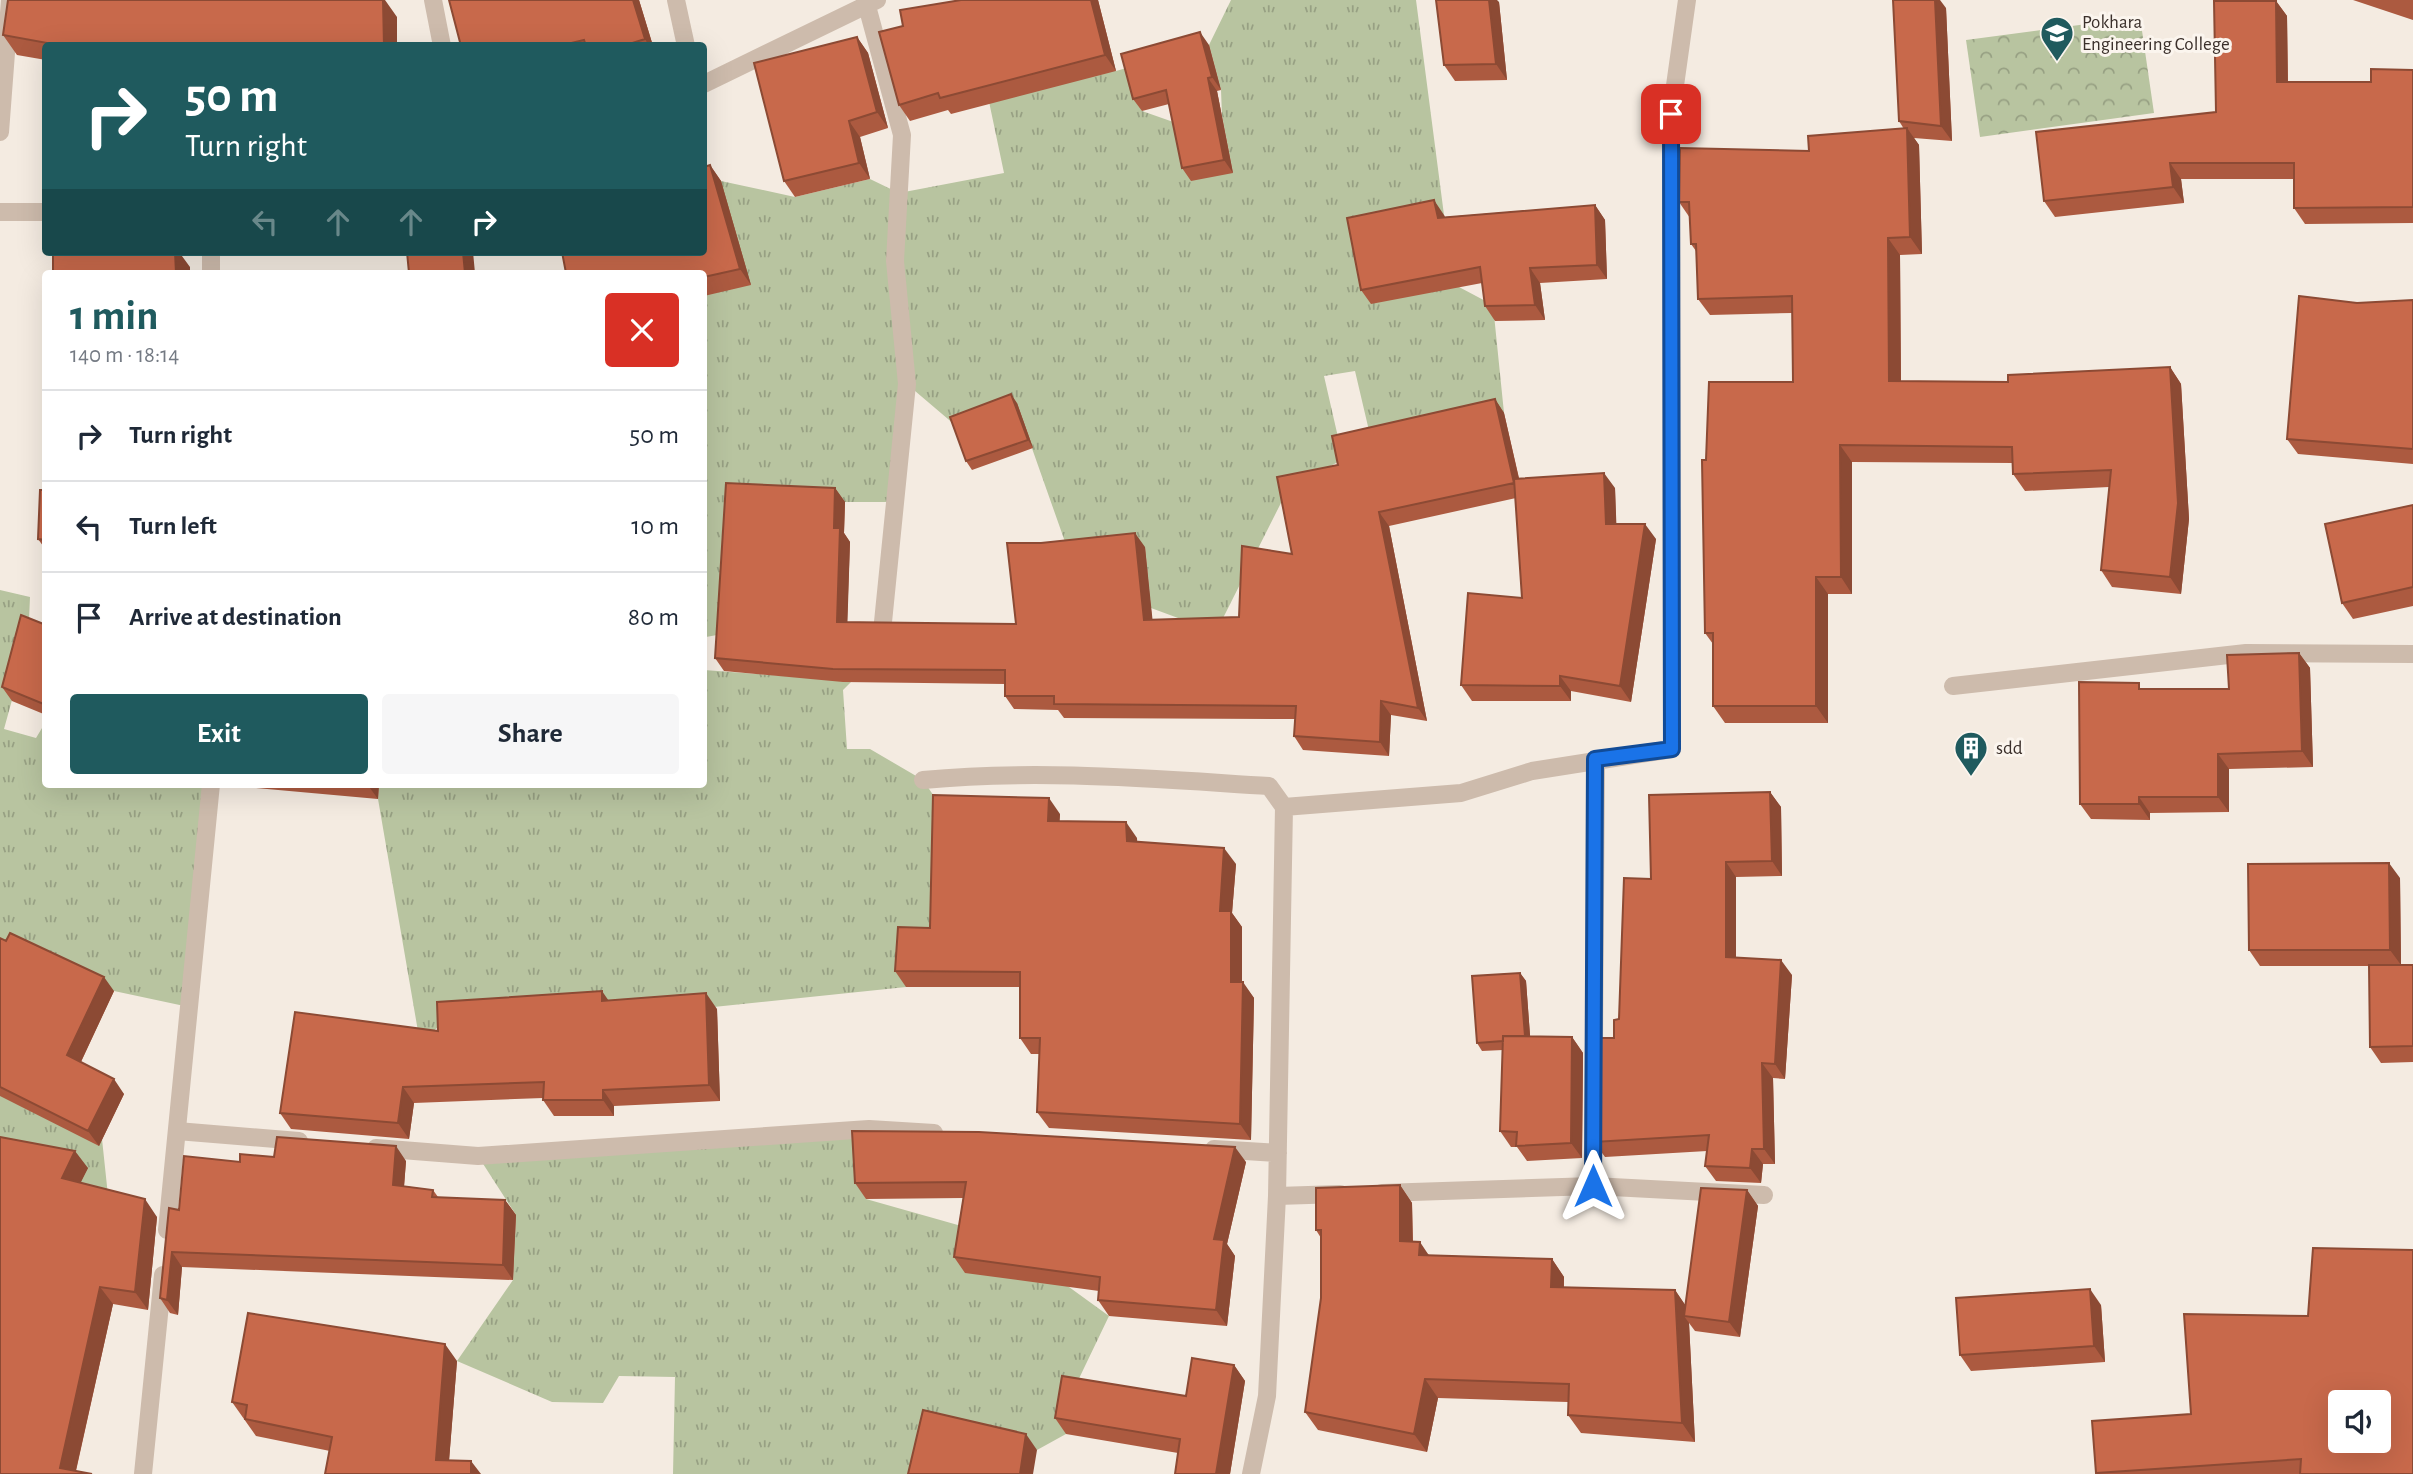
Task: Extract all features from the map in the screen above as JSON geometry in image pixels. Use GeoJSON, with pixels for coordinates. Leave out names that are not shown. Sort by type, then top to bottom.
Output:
{"type":"FeatureCollection","features":[{"type":"Feature","properties":{"kind":"street"},"geometry":{"type":"LineString","coordinates":[[0,132],[10,0]]}},
{"type":"Feature","properties":{"kind":"street"},"geometry":{"type":"LineString","coordinates":[[433,0],[441,42]]}},
{"type":"Feature","properties":{"kind":"street"},"geometry":{"type":"LineString","coordinates":[[676,0],[685,42]]}},
{"type":"Feature","properties":{"kind":"street"},"geometry":{"type":"LineString","coordinates":[[1284,807],[1461,793],[1532,771],[1672,749],[1671,114],[1688,0]]}},
{"type":"Feature","properties":{"kind":"street"},"geometry":{"type":"LineString","coordinates":[[707,84],[872,3],[902,135],[895,261],[907,384],[883,622]]}},
{"type":"Feature","properties":{"kind":"street"},"geometry":{"type":"LineString","coordinates":[[0,212],[42,212]]}},
{"type":"Feature","properties":{"kind":"street"},"geometry":{"type":"LineString","coordinates":[[1953,685],[2246,653],[2413,654]]}},
{"type":"Feature","properties":{"kind":"street"},"geometry":{"type":"LineString","coordinates":[[1593,1186],[1595,759]]}},
{"type":"Feature","properties":{"kind":"street"},"geometry":{"type":"LineString","coordinates":[[923,780],[994,773],[1092,775],[1269,786],[1284,807],[1277,1196],[1267,1396],[1251,1474]]}},
{"type":"Feature","properties":{"kind":"street"},"geometry":{"type":"LineString","coordinates":[[143,1474],[211,788]]}},
{"type":"Feature","properties":{"kind":"street"},"geometry":{"type":"LineString","coordinates":[[355,1146],[478,1156],[869,1129],[950,1133]]}},
{"type":"Feature","properties":{"kind":"street"},"geometry":{"type":"LineString","coordinates":[[177,1131],[314,1142]]}},
{"type":"Feature","properties":{"kind":"street"},"geometry":{"type":"LineString","coordinates":[[1196,1148],[1278,1153]]}},
{"type":"Feature","properties":{"kind":"street"},"geometry":{"type":"LineString","coordinates":[[1277,1196],[1593,1186],[1764,1195]]}},
{"type":"Feature","properties":{"kind":"green space"},"geometry":{"type":"Polygon","coordinates":[[[984,0],[1116,71],[1130,67],[1142,111],[1179,124],[1233,173],[1222,116],[1221,90],[1209,45],[1231,0],[1416,0],[1444,215],[1459,287],[1493,305],[1504,413],[1421,432],[1374,452],[1355,371],[1324,376],[1343,459],[1287,491],[1216,632],[1151,608],[1145,547],[1070,556],[1016,403],[955,425],[908,385],[896,502],[845,502],[728,633],[707,637],[707,276],[721,181],[795,197],[870,179],[899,193],[1004,173],[971,16],[984,0]]]}},
{"type":"Feature","properties":{"kind":"green space","name":"Pokhara Engineering College"},"geometry":{"type":"Polygon","coordinates":[[[2140,17],[2154,113],[1980,137],[1966,40],[2140,17]]]}},
{"type":"Feature","properties":{"kind":"green space"},"geometry":{"type":"Polygon","coordinates":[[[0,590],[30,597],[28,642],[4,729],[36,738],[42,728],[42,788],[211,788],[189,1007],[114,991],[21,948],[0,947],[0,590]]]}},
{"type":"Feature","properties":{"kind":"green space"},"geometry":{"type":"Polygon","coordinates":[[[707,670],[852,681],[843,690],[847,749],[870,749],[923,780],[944,811],[981,927],[909,942],[906,987],[637,1015],[448,1018],[420,1043],[378,799],[379,788],[707,788],[707,670]]]}},
{"type":"Feature","properties":{"kind":"green space"},"geometry":{"type":"Polygon","coordinates":[[[0,1091],[9,1092],[102,1139],[109,1205],[0,1176],[0,1091]]]}},
{"type":"Feature","properties":{"kind":"green space"},"geometry":{"type":"Polygon","coordinates":[[[869,1129],[863,1146],[866,1199],[972,1229],[1069,1287],[1109,1316],[1073,1391],[1066,1434],[1037,1450],[934,1426],[923,1474],[673,1474],[675,1377],[619,1376],[603,1403],[552,1402],[457,1361],[513,1280],[516,1215],[478,1156],[869,1129]]]}},
{"type":"Feature","properties":{"kind":"building"},"geometry":{"type":"Polygon","coordinates":[[[8,0],[383,0],[384,42],[42,42],[3,35],[8,0]]]}},
{"type":"Feature","properties":{"kind":"building"},"geometry":{"type":"Polygon","coordinates":[[[449,0],[633,0],[645,39],[636,42],[460,42],[449,0]]]}},
{"type":"Feature","properties":{"kind":"building"},"geometry":{"type":"Polygon","coordinates":[[[961,0],[1091,0],[1105,55],[940,98],[938,93],[899,105],[879,32],[903,26],[900,10],[961,0]]]}},
{"type":"Feature","properties":{"kind":"building"},"geometry":{"type":"Polygon","coordinates":[[[1436,0],[1489,0],[1496,64],[1444,65],[1436,0]]]}},
{"type":"Feature","properties":{"kind":"building"},"geometry":{"type":"Polygon","coordinates":[[[1893,0],[1935,0],[1941,126],[1899,121],[1893,0]]]}},
{"type":"Feature","properties":{"kind":"building"},"geometry":{"type":"Polygon","coordinates":[[[2214,1],[2276,1],[2277,82],[2371,82],[2371,69],[2413,70],[2413,207],[2294,208],[2294,163],[2170,163],[2173,187],[2044,201],[2036,132],[2216,112],[2214,1]]]}},
{"type":"Feature","properties":{"kind":"building"},"geometry":{"type":"Polygon","coordinates":[[[1200,32],[1212,77],[1208,78],[1224,160],[1182,168],[1166,90],[1133,99],[1121,54],[1200,32]]]}},
{"type":"Feature","properties":{"kind":"building"},"geometry":{"type":"Polygon","coordinates":[[[857,37],[877,112],[849,121],[859,163],[784,181],[754,63],[857,37]]]}},
{"type":"Feature","properties":{"kind":"building"},"geometry":{"type":"Polygon","coordinates":[[[1907,128],[1910,237],[1888,238],[1889,381],[2008,382],[2008,375],[2170,367],[2178,503],[2170,577],[2101,570],[2111,470],[2013,474],[2012,447],[1840,445],[1841,577],[1816,577],[1816,706],[1713,706],[1713,633],[1705,633],[1702,460],[1706,460],[1709,382],[1793,382],[1792,296],[1698,299],[1696,244],[1691,244],[1689,202],[1679,202],[1680,148],[1809,151],[1808,136],[1907,128]]]}},
{"type":"Feature","properties":{"kind":"building"},"geometry":{"type":"Polygon","coordinates":[[[710,165],[740,269],[707,276],[707,270],[565,270],[563,256],[707,256],[707,166],[710,165]]]}},
{"type":"Feature","properties":{"kind":"building"},"geometry":{"type":"Polygon","coordinates":[[[1434,200],[1438,218],[1595,205],[1597,265],[1530,268],[1535,305],[1485,306],[1480,267],[1361,290],[1347,218],[1434,200]]]}},
{"type":"Feature","properties":{"kind":"building"},"geometry":{"type":"Polygon","coordinates":[[[53,256],[175,256],[176,270],[53,270],[53,256]]]}},
{"type":"Feature","properties":{"kind":"building"},"geometry":{"type":"Polygon","coordinates":[[[407,256],[463,256],[465,270],[409,270],[407,256]]]}},
{"type":"Feature","properties":{"kind":"building"},"geometry":{"type":"Polygon","coordinates":[[[2299,296],[2357,303],[2413,300],[2413,449],[2287,439],[2299,296]]]}},
{"type":"Feature","properties":{"kind":"building"},"geometry":{"type":"Polygon","coordinates":[[[1011,394],[1028,440],[966,461],[950,417],[1011,394]]]}},
{"type":"Feature","properties":{"kind":"building"},"geometry":{"type":"Polygon","coordinates":[[[1495,399],[1514,483],[1379,512],[1418,708],[1381,701],[1380,742],[1294,736],[1296,706],[1054,704],[1054,696],[1005,696],[1005,670],[833,669],[715,658],[726,483],[835,488],[834,528],[840,528],[837,622],[1016,624],[1007,543],[1041,543],[1135,533],[1144,620],[1239,617],[1242,546],[1292,554],[1277,477],[1338,465],[1332,436],[1495,399]]]}},
{"type":"Feature","properties":{"kind":"building"},"geometry":{"type":"Polygon","coordinates":[[[1604,473],[1606,524],[1645,524],[1620,686],[1560,676],[1560,686],[1461,685],[1468,593],[1522,598],[1514,479],[1604,473]]]}},
{"type":"Feature","properties":{"kind":"building"},"geometry":{"type":"Polygon","coordinates":[[[40,490],[42,490],[42,540],[38,539],[40,490]]]}},
{"type":"Feature","properties":{"kind":"building"},"geometry":{"type":"Polygon","coordinates":[[[2413,505],[2413,587],[2342,603],[2325,524],[2413,505]]]}},
{"type":"Feature","properties":{"kind":"building"},"geometry":{"type":"Polygon","coordinates":[[[21,615],[42,623],[42,703],[2,687],[21,615]]]}},
{"type":"Feature","properties":{"kind":"building"},"geometry":{"type":"Polygon","coordinates":[[[2299,653],[2302,751],[2218,754],[2218,797],[2139,797],[2139,804],[2080,804],[2079,682],[2139,683],[2139,689],[2229,689],[2227,655],[2299,653]]]}},
{"type":"Feature","properties":{"kind":"building"},"geometry":{"type":"Polygon","coordinates":[[[1770,792],[1772,861],[1726,862],[1726,957],[1781,960],[1775,1064],[1762,1063],[1764,1149],[1752,1149],[1750,1168],[1705,1166],[1709,1135],[1594,1142],[1595,1038],[1614,1038],[1614,1020],[1619,1019],[1624,878],[1651,879],[1649,795],[1770,792]]]}},
{"type":"Feature","properties":{"kind":"building"},"geometry":{"type":"Polygon","coordinates":[[[933,795],[1049,798],[1048,821],[1126,822],[1127,841],[1224,848],[1220,911],[1231,911],[1231,982],[1243,982],[1240,1124],[1037,1112],[1040,1038],[1020,1038],[1020,972],[895,971],[898,927],[930,928],[933,795]]]}},
{"type":"Feature","properties":{"kind":"building"},"geometry":{"type":"Polygon","coordinates":[[[2389,863],[2390,950],[2249,950],[2248,864],[2389,863]]]}},
{"type":"Feature","properties":{"kind":"building"},"geometry":{"type":"Polygon","coordinates":[[[10,933],[104,977],[67,1055],[114,1079],[88,1131],[0,1087],[0,938],[6,941],[10,933]]]}},
{"type":"Feature","properties":{"kind":"building"},"geometry":{"type":"Polygon","coordinates":[[[2369,965],[2413,965],[2413,1046],[2370,1047],[2369,965]]]}},
{"type":"Feature","properties":{"kind":"building"},"geometry":{"type":"Polygon","coordinates":[[[1520,973],[1525,1036],[1503,1036],[1503,1041],[1477,1043],[1472,976],[1520,973]]]}},
{"type":"Feature","properties":{"kind":"building"},"geometry":{"type":"Polygon","coordinates":[[[602,991],[602,1001],[706,993],[709,1085],[603,1090],[603,1100],[543,1100],[544,1082],[403,1087],[398,1123],[280,1113],[295,1012],[438,1031],[437,1002],[602,991]]]}},
{"type":"Feature","properties":{"kind":"building"},"geometry":{"type":"Polygon","coordinates":[[[1503,1036],[1572,1037],[1571,1143],[1516,1146],[1517,1132],[1500,1131],[1503,1036]]]}},
{"type":"Feature","properties":{"kind":"building"},"geometry":{"type":"Polygon","coordinates":[[[852,1131],[979,1132],[1235,1147],[1214,1239],[1224,1240],[1216,1310],[1098,1300],[1100,1277],[954,1257],[966,1182],[855,1183],[852,1131]]]}},
{"type":"Feature","properties":{"kind":"building"},"geometry":{"type":"Polygon","coordinates":[[[0,1137],[75,1151],[62,1178],[145,1199],[135,1292],[100,1287],[60,1468],[92,1474],[0,1474],[0,1137]]]}},
{"type":"Feature","properties":{"kind":"building"},"geometry":{"type":"Polygon","coordinates":[[[277,1137],[396,1146],[393,1185],[433,1190],[432,1197],[505,1200],[503,1265],[172,1252],[167,1300],[160,1298],[169,1208],[179,1210],[184,1156],[240,1162],[240,1154],[274,1157],[277,1137]]]}},
{"type":"Feature","properties":{"kind":"building"},"geometry":{"type":"Polygon","coordinates":[[[1400,1185],[1400,1241],[1420,1242],[1419,1255],[1552,1259],[1551,1287],[1675,1290],[1682,1423],[1568,1415],[1569,1384],[1425,1379],[1414,1434],[1305,1412],[1321,1298],[1321,1230],[1316,1230],[1316,1188],[1400,1185]]]}},
{"type":"Feature","properties":{"kind":"building"},"geometry":{"type":"Polygon","coordinates":[[[1701,1188],[1747,1190],[1729,1322],[1684,1316],[1701,1188]]]}},
{"type":"Feature","properties":{"kind":"building"},"geometry":{"type":"Polygon","coordinates":[[[2313,1248],[2413,1250],[2413,1474],[2300,1474],[2301,1459],[2096,1473],[2092,1421],[2191,1414],[2184,1314],[2308,1316],[2313,1248]]]}},
{"type":"Feature","properties":{"kind":"building"},"geometry":{"type":"Polygon","coordinates":[[[2090,1289],[2094,1346],[1960,1355],[1956,1298],[2090,1289]]]}},
{"type":"Feature","properties":{"kind":"building"},"geometry":{"type":"Polygon","coordinates":[[[248,1313],[445,1344],[436,1460],[471,1461],[471,1474],[325,1474],[332,1437],[245,1419],[247,1405],[232,1402],[248,1313]]]}},
{"type":"Feature","properties":{"kind":"building"},"geometry":{"type":"Polygon","coordinates":[[[1192,1358],[1234,1365],[1216,1474],[1175,1474],[1180,1439],[1055,1418],[1062,1376],[1186,1396],[1192,1358]]]}},
{"type":"Feature","properties":{"kind":"building"},"geometry":{"type":"Polygon","coordinates":[[[923,1410],[1026,1434],[1020,1474],[908,1474],[923,1410]]]}},
{"type":"Feature","properties":{"kind":"place","name":"Pokhara Engineering College"},"geometry":{"type":"Point","coordinates":[2057,63]}},
{"type":"Feature","properties":{"kind":"place","name":"sdd"},"geometry":{"type":"Point","coordinates":[1971,778]}},
{"type":"Feature","properties":{"kind":"route"},"geometry":{"type":"LineString","coordinates":[[1593,1186],[1595,759],[1672,749],[1671,114]]}}]}
